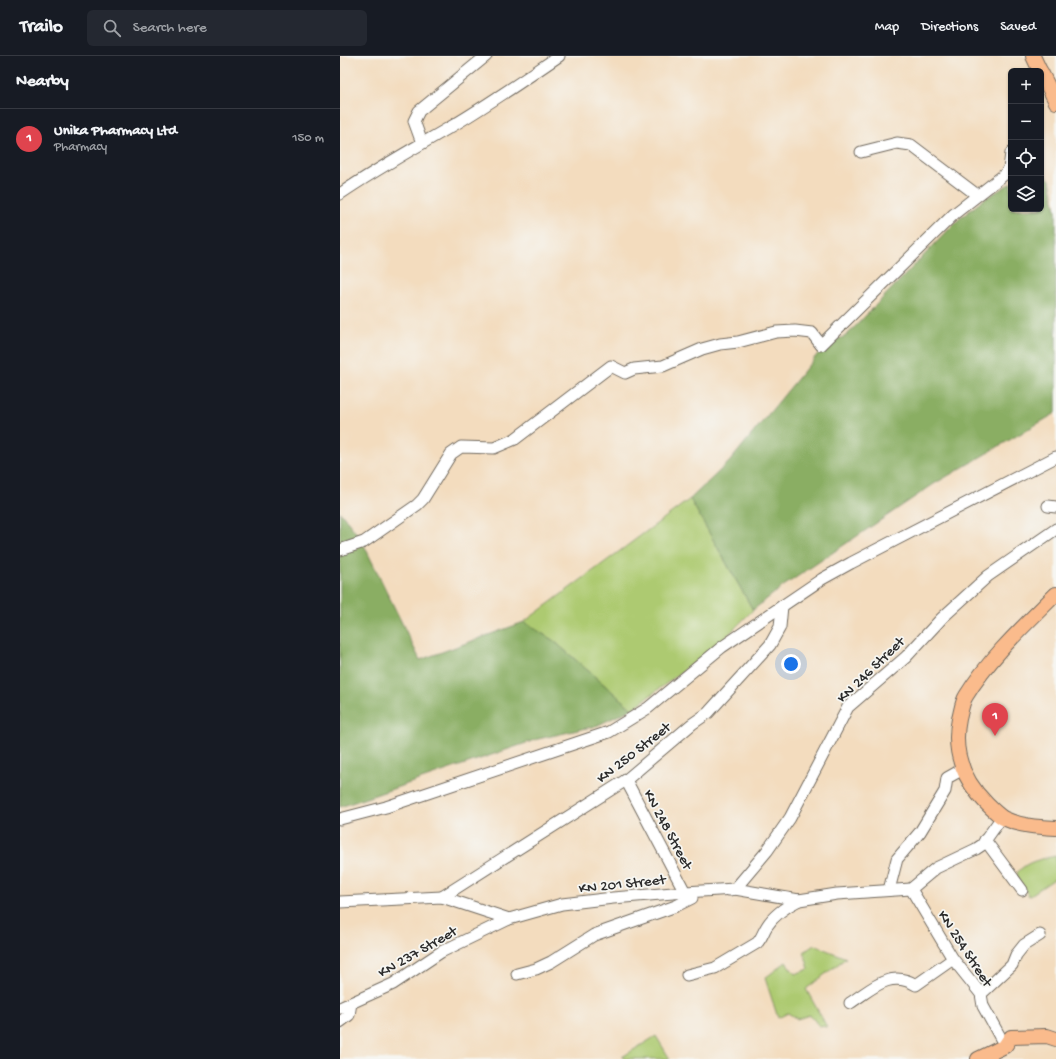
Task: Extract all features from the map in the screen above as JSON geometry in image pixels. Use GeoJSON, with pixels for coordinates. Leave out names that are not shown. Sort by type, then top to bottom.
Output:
{"type":"FeatureCollection","features":[{"type":"Feature","properties":{"kind":"main road"},"geometry":{"type":"LineString","coordinates":[[1033,56],[1039,68]]}},
{"type":"Feature","properties":{"kind":"main road"},"geometry":{"type":"LineString","coordinates":[[1044,78],[1056,102]]}},
{"type":"Feature","properties":{"kind":"main road"},"geometry":{"type":"LineString","coordinates":[[1056,594],[1004,646],[965,697],[957,729],[958,753],[963,768],[974,791],[1002,817],[1018,824],[1056,828]]}},
{"type":"Feature","properties":{"kind":"main road"},"geometry":{"type":"LineString","coordinates":[[980,1059],[1005,1046],[1011,1037],[1047,1036],[1056,1039]]}},
{"type":"Feature","properties":{"kind":"street"},"geometry":{"type":"LineString","coordinates":[[422,143],[414,121],[419,111],[486,56]]}},
{"type":"Feature","properties":{"kind":"street"},"geometry":{"type":"LineString","coordinates":[[340,194],[377,168],[489,103],[559,56]]}},
{"type":"Feature","properties":{"kind":"street"},"geometry":{"type":"LineString","coordinates":[[861,152],[897,143],[911,145],[977,195]]}},
{"type":"Feature","properties":{"kind":"street"},"geometry":{"type":"LineString","coordinates":[[340,550],[364,542],[417,506],[451,454],[461,448],[494,448],[515,439],[611,366],[625,373],[634,369],[663,366],[702,349],[776,332],[794,331],[812,333],[821,345],[927,239],[1008,170]]}},
{"type":"Feature","properties":{"kind":"street"},"geometry":{"type":"LineString","coordinates":[[340,819],[386,807],[609,732],[648,708],[722,647],[782,606],[851,563],[1056,457]]}},
{"type":"Feature","properties":{"kind":"street","name":"KN 246 Street"},"geometry":{"type":"LineString","coordinates":[[735,889],[767,851],[790,818],[848,707],[906,657],[967,594],[988,576],[1056,529]]}},
{"type":"Feature","properties":{"kind":"street","name":"KN 250 Street"},"geometry":{"type":"LineString","coordinates":[[442,897],[626,780],[692,724],[708,713],[770,645],[780,627],[782,606]]}},
{"type":"Feature","properties":{"kind":"street"},"geometry":{"type":"LineString","coordinates":[[889,890],[897,859],[920,832],[945,791],[947,778],[963,768]]}},
{"type":"Feature","properties":{"kind":"street","name":"KN 248 Street"},"geometry":{"type":"LineString","coordinates":[[626,780],[689,895]]}},
{"type":"Feature","properties":{"kind":"street"},"geometry":{"type":"LineString","coordinates":[[911,888],[936,868],[976,849],[985,840],[1002,817]]}},
{"type":"Feature","properties":{"kind":"street"},"geometry":{"type":"LineString","coordinates":[[985,840],[1022,890]]}},
{"type":"Feature","properties":{"kind":"street","name":"KN 201 Street"},"geometry":{"type":"LineString","coordinates":[[509,919],[562,904],[613,898],[689,895],[735,889],[799,900],[837,894],[911,888]]}},
{"type":"Feature","properties":{"kind":"street","name":"KN 254 Street"},"geometry":{"type":"LineString","coordinates":[[911,888],[953,959],[981,994],[983,1006],[1005,1046]]}},
{"type":"Feature","properties":{"kind":"street"},"geometry":{"type":"LineString","coordinates":[[517,974],[536,969],[551,962],[594,936],[676,906],[689,895]]}},
{"type":"Feature","properties":{"kind":"street"},"geometry":{"type":"LineString","coordinates":[[340,902],[442,897],[509,919]]}},
{"type":"Feature","properties":{"kind":"street"},"geometry":{"type":"LineString","coordinates":[[687,975],[715,968],[757,943],[762,938],[768,925],[783,910],[799,900]]}},
{"type":"Feature","properties":{"kind":"street","name":"KN 237 Street"},"geometry":{"type":"LineString","coordinates":[[340,1008],[393,984],[441,952],[509,919]]}},
{"type":"Feature","properties":{"kind":"street"},"geometry":{"type":"LineString","coordinates":[[981,994],[1012,965],[1016,955],[1024,945],[1040,935]]}},
{"type":"Feature","properties":{"kind":"street"},"geometry":{"type":"LineString","coordinates":[[850,1003],[889,978],[897,978],[916,985],[953,959]]}},
{"type":"Feature","properties":{"kind":"street"},"geometry":{"type":"LineString","coordinates":[[340,1022],[349,1015],[350,1003]]}},
{"type":"Feature","properties":{"kind":"green space"},"geometry":{"type":"Polygon","coordinates":[[[1044,173],[1050,180],[1056,211],[1056,413],[934,484],[782,587],[753,610],[690,499],[730,461],[826,344],[846,336],[958,220],[983,200],[1008,185],[1008,212],[1044,212],[1044,173]]]}},
{"type":"Feature","properties":{"kind":"green space"},"geometry":{"type":"Polygon","coordinates":[[[690,499],[753,610],[717,646],[632,709],[554,641],[524,622],[690,499]]]}},
{"type":"Feature","properties":{"kind":"green space"},"geometry":{"type":"Polygon","coordinates":[[[340,512],[361,539],[420,660],[524,622],[554,641],[632,709],[596,726],[538,739],[340,807],[340,512]]]}},
{"type":"Feature","properties":{"kind":"green space"},"geometry":{"type":"Polygon","coordinates":[[[1056,856],[1056,878],[1029,896],[1018,880],[1017,873],[1030,863],[1056,856]]]}},
{"type":"Feature","properties":{"kind":"green space"},"geometry":{"type":"Polygon","coordinates":[[[814,945],[846,958],[806,989],[827,1027],[819,1026],[810,1015],[797,1019],[788,1013],[778,1018],[765,978],[786,962],[795,974],[809,969],[804,952],[814,945]]]}},
{"type":"Feature","properties":{"kind":"green space"},"geometry":{"type":"Polygon","coordinates":[[[656,1036],[670,1059],[624,1059],[622,1057],[656,1036]]]}},
{"type":"Feature","properties":{"kind":"place","name":"Unika Pharmacy Ltd"},"geometry":{"type":"Point","coordinates":[995,736]}}]}
